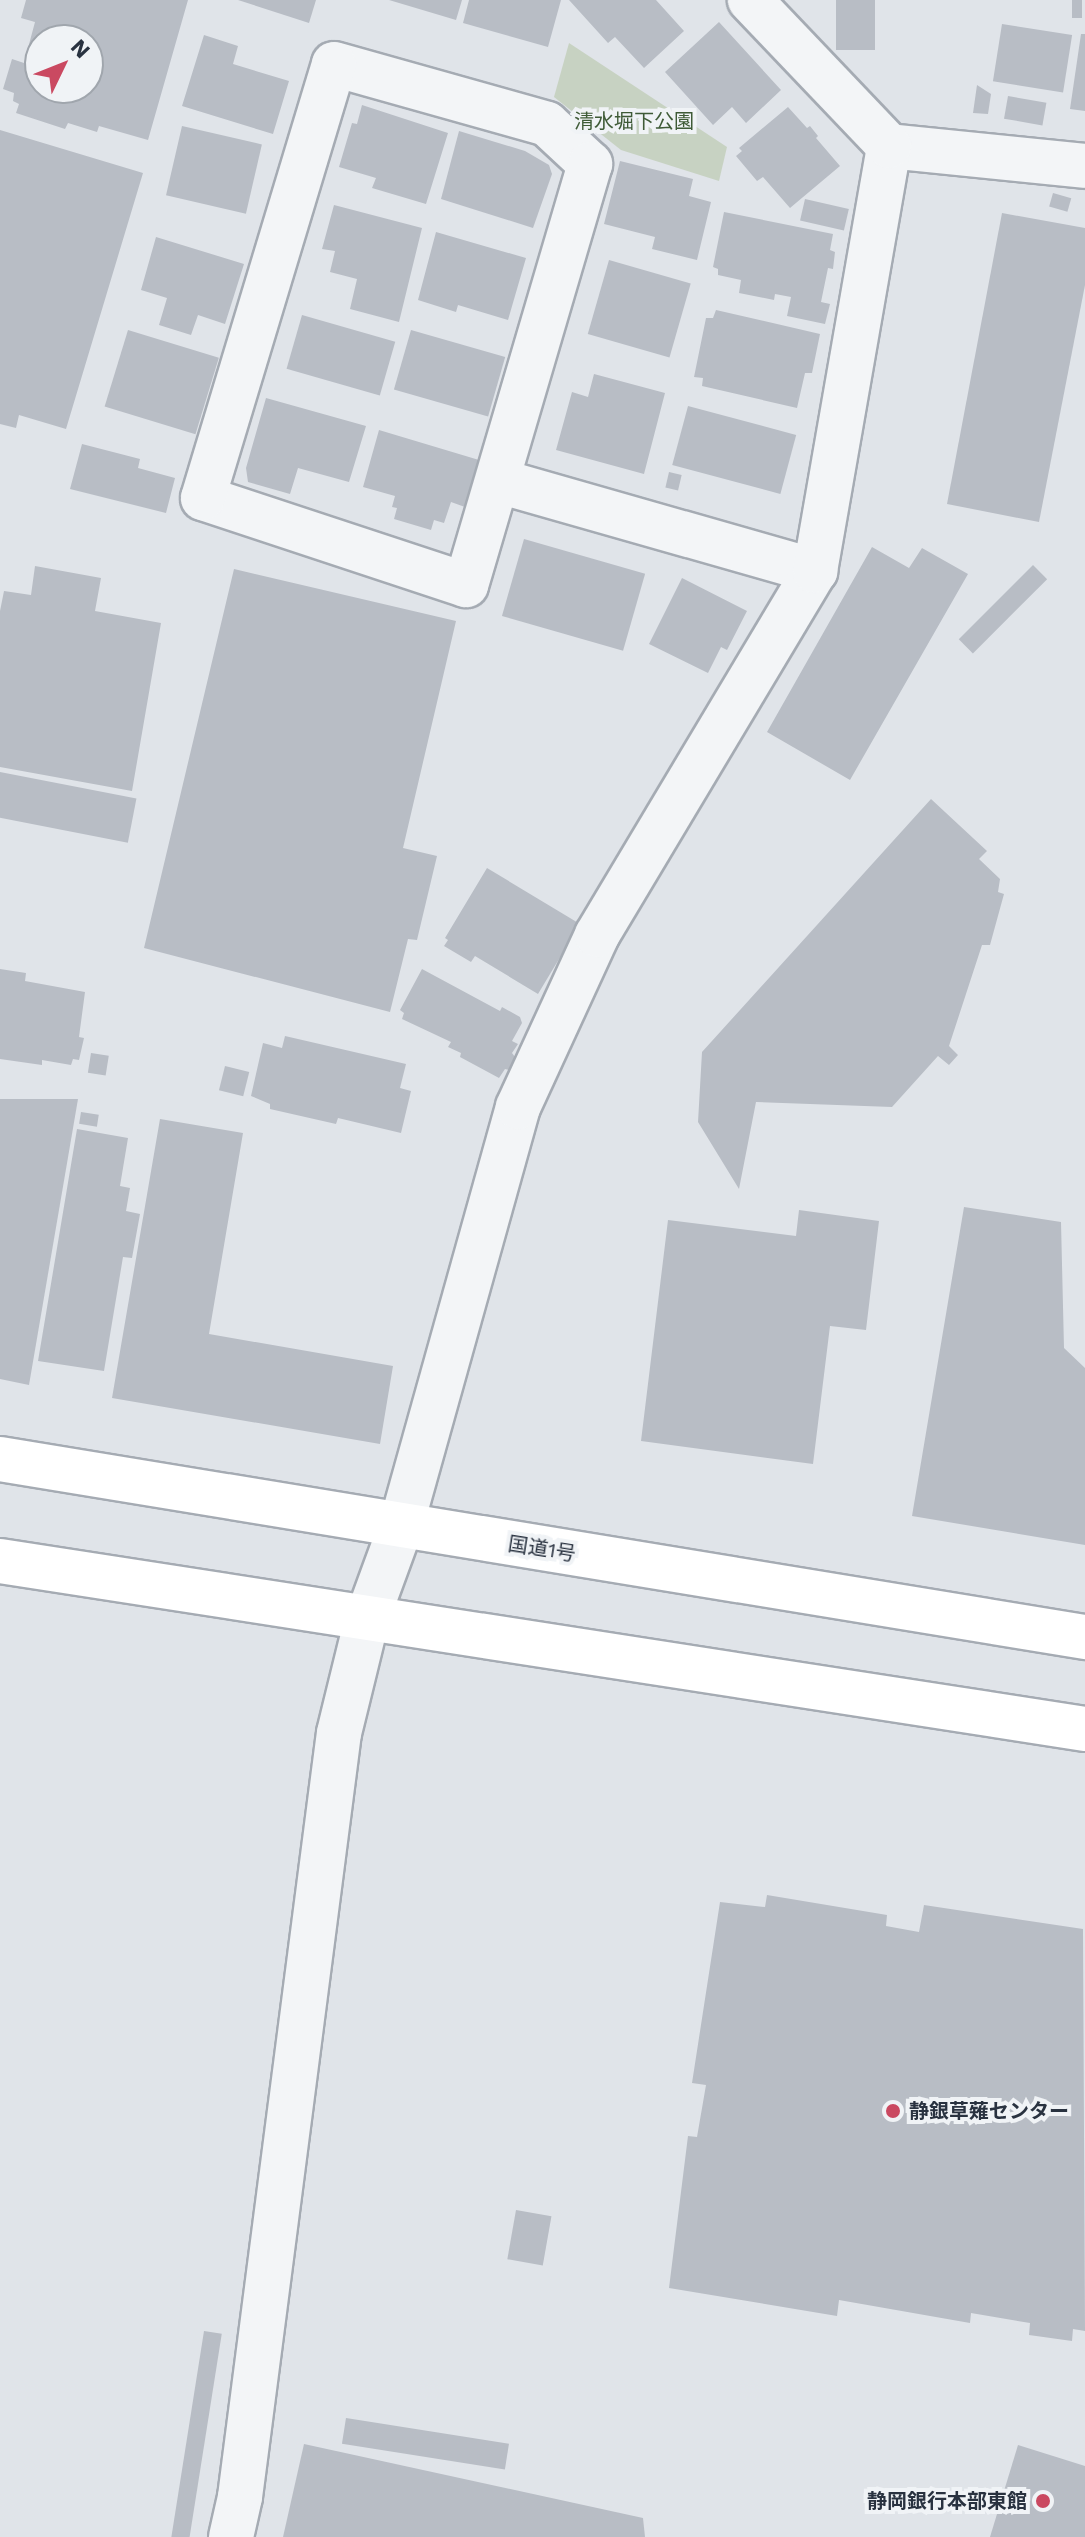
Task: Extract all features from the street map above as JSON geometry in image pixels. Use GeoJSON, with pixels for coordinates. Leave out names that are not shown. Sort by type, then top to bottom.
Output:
{"type":"FeatureCollection","features":[{"type":"Feature","properties":{"kind":"highway","name":"国道1号"},"geometry":{"type":"LineString","coordinates":[[0,1459],[1085,1637]]}},
{"type":"Feature","properties":{"kind":"highway"},"geometry":{"type":"LineString","coordinates":[[0,1561],[1085,1729]]}},
{"type":"Feature","properties":{"kind":"street"},"geometry":{"type":"LineString","coordinates":[[750,0],[889,146],[1085,166]]}},
{"type":"Feature","properties":{"kind":"street"},"geometry":{"type":"LineString","coordinates":[[334,64],[547,124],[590,164],[499,481],[466,585],[203,498],[334,64]]}},
{"type":"Feature","properties":{"kind":"street"},"geometry":{"type":"LineString","coordinates":[[231,2537],[240,2497],[339,1733],[367,1619],[401,1526],[518,1107],[597,935],[815,571],[889,146]]}},
{"type":"Feature","properties":{"kind":"street"},"geometry":{"type":"LineString","coordinates":[[499,481],[815,571]]}},
{"type":"Feature","properties":{"kind":"green space","name":"清水堀下公園"},"geometry":{"type":"Polygon","coordinates":[[[569,43],[727,147],[719,181],[621,150],[554,97],[569,43]]]}},
{"type":"Feature","properties":{"kind":"building"},"geometry":{"type":"Polygon","coordinates":[[[26,0],[188,0],[148,140],[99,126],[97,132],[68,123],[65,129],[16,113],[19,104],[13,101],[14,93],[3,89],[12,59],[24,63],[24,104],[104,104],[104,24],[35,22],[21,18],[26,0]]]}},
{"type":"Feature","properties":{"kind":"building"},"geometry":{"type":"Polygon","coordinates":[[[238,0],[316,0],[309,23],[238,0]]]}},
{"type":"Feature","properties":{"kind":"building"},"geometry":{"type":"Polygon","coordinates":[[[389,0],[462,0],[456,20],[389,0]]]}},
{"type":"Feature","properties":{"kind":"building"},"geometry":{"type":"Polygon","coordinates":[[[469,0],[561,0],[548,47],[463,23],[469,0]]]}},
{"type":"Feature","properties":{"kind":"building"},"geometry":{"type":"Polygon","coordinates":[[[569,0],[656,0],[684,31],[644,68],[615,37],[608,43],[569,0]]]}},
{"type":"Feature","properties":{"kind":"building"},"geometry":{"type":"Polygon","coordinates":[[[836,0],[875,0],[875,50],[836,50],[836,0]]]}},
{"type":"Feature","properties":{"kind":"building"},"geometry":{"type":"Polygon","coordinates":[[[1072,0],[1082,0],[1082,18],[1072,18],[1072,0]]]}},
{"type":"Feature","properties":{"kind":"building"},"geometry":{"type":"Polygon","coordinates":[[[719,22],[781,90],[746,123],[732,107],[713,125],[665,72],[719,22]]]}},
{"type":"Feature","properties":{"kind":"building"},"geometry":{"type":"Polygon","coordinates":[[[1002,24],[1072,35],[1063,92],[993,81],[1002,24]]]}},
{"type":"Feature","properties":{"kind":"building"},"geometry":{"type":"Polygon","coordinates":[[[1081,34],[1085,34],[1085,111],[1070,109],[1081,34]]]}},
{"type":"Feature","properties":{"kind":"building"},"geometry":{"type":"Polygon","coordinates":[[[204,35],[238,46],[233,64],[289,81],[273,134],[182,106],[204,35]]]}},
{"type":"Feature","properties":{"kind":"building"},"geometry":{"type":"Polygon","coordinates":[[[977,85],[991,94],[988,114],[973,113],[977,85]]]}},
{"type":"Feature","properties":{"kind":"building"},"geometry":{"type":"Polygon","coordinates":[[[1008,96],[1046,103],[1042,125],[1004,119],[1008,96]]]}},
{"type":"Feature","properties":{"kind":"building"},"geometry":{"type":"Polygon","coordinates":[[[362,105],[448,133],[426,204],[372,188],[376,178],[339,167],[352,123],[357,124],[362,105]]]}},
{"type":"Feature","properties":{"kind":"building"},"geometry":{"type":"Polygon","coordinates":[[[788,107],[807,128],[810,126],[840,166],[790,208],[763,177],[757,181],[736,156],[742,151],[739,148],[788,107]]]}},
{"type":"Feature","properties":{"kind":"building"},"geometry":{"type":"Polygon","coordinates":[[[182,126],[262,144],[246,214],[166,195],[182,126]]]}},
{"type":"Feature","properties":{"kind":"building"},"geometry":{"type":"Polygon","coordinates":[[[0,130],[143,173],[66,429],[19,415],[16,428],[0,424],[0,130]]]}},
{"type":"Feature","properties":{"kind":"building"},"geometry":{"type":"Polygon","coordinates":[[[459,131],[525,151],[549,165],[552,174],[533,228],[441,199],[459,131]]]}},
{"type":"Feature","properties":{"kind":"building"},"geometry":{"type":"Polygon","coordinates":[[[620,161],[693,179],[689,196],[711,202],[697,260],[652,249],[655,237],[604,224],[620,161]]]}},
{"type":"Feature","properties":{"kind":"building"},"geometry":{"type":"Polygon","coordinates":[[[1053,193],[1071,198],[1067,212],[1049,206],[1053,193]]]}},
{"type":"Feature","properties":{"kind":"building"},"geometry":{"type":"Polygon","coordinates":[[[805,199],[849,209],[844,231],[800,220],[805,199]]]}},
{"type":"Feature","properties":{"kind":"building"},"geometry":{"type":"Polygon","coordinates":[[[334,205],[422,228],[399,322],[350,309],[357,279],[330,272],[335,251],[322,249],[334,205]]]}},
{"type":"Feature","properties":{"kind":"building"},"geometry":{"type":"Polygon","coordinates":[[[724,212],[833,234],[830,250],[835,252],[833,269],[828,268],[821,302],[830,304],[825,324],[787,316],[791,297],[775,294],[774,300],[739,293],[741,280],[718,275],[718,269],[713,267],[724,212]]]}},
{"type":"Feature","properties":{"kind":"building"},"geometry":{"type":"Polygon","coordinates":[[[1002,213],[1085,228],[1085,285],[1039,522],[947,504],[1002,213]]]}},
{"type":"Feature","properties":{"kind":"building"},"geometry":{"type":"Polygon","coordinates":[[[436,232],[526,258],[508,320],[458,305],[456,312],[418,300],[436,232]]]}},
{"type":"Feature","properties":{"kind":"building"},"geometry":{"type":"Polygon","coordinates":[[[156,237],[244,264],[225,324],[198,315],[191,335],[159,325],[167,298],[141,290],[156,237]]]}},
{"type":"Feature","properties":{"kind":"building"},"geometry":{"type":"Polygon","coordinates":[[[609,260],[691,283],[669,357],[588,334],[609,260]]]}},
{"type":"Feature","properties":{"kind":"building"},"geometry":{"type":"Polygon","coordinates":[[[716,310],[820,334],[812,373],[805,373],[797,408],[702,386],[703,378],[694,377],[706,318],[713,318],[716,310]]]}},
{"type":"Feature","properties":{"kind":"building"},"geometry":{"type":"Polygon","coordinates":[[[302,315],[395,342],[380,396],[287,369],[302,315]]]}},
{"type":"Feature","properties":{"kind":"building"},"geometry":{"type":"Polygon","coordinates":[[[128,330],[219,358],[195,434],[105,407],[128,330]]]}},
{"type":"Feature","properties":{"kind":"building"},"geometry":{"type":"Polygon","coordinates":[[[411,330],[505,357],[488,417],[394,390],[411,330]]]}},
{"type":"Feature","properties":{"kind":"building"},"geometry":{"type":"Polygon","coordinates":[[[594,374],[665,393],[644,474],[556,450],[572,392],[588,397],[594,374]]]}},
{"type":"Feature","properties":{"kind":"building"},"geometry":{"type":"Polygon","coordinates":[[[266,398],[366,426],[349,482],[298,468],[290,494],[248,482],[246,468],[266,398]]]}},
{"type":"Feature","properties":{"kind":"building"},"geometry":{"type":"Polygon","coordinates":[[[688,406],[796,435],[780,494],[672,465],[688,406]]]}},
{"type":"Feature","properties":{"kind":"building"},"geometry":{"type":"Polygon","coordinates":[[[379,430],[479,460],[465,507],[451,502],[444,523],[434,520],[431,530],[394,519],[397,508],[392,507],[395,496],[363,487],[379,430]]]}},
{"type":"Feature","properties":{"kind":"building"},"geometry":{"type":"Polygon","coordinates":[[[82,444],[140,459],[138,468],[175,478],[166,513],[70,489],[82,444]]]}},
{"type":"Feature","properties":{"kind":"building"},"geometry":{"type":"Polygon","coordinates":[[[669,472],[682,475],[678,491],[665,488],[669,472]]]}},
{"type":"Feature","properties":{"kind":"building"},"geometry":{"type":"Polygon","coordinates":[[[524,539],[645,574],[623,651],[502,616],[524,539]]]}},
{"type":"Feature","properties":{"kind":"building"},"geometry":{"type":"Polygon","coordinates":[[[872,547],[909,568],[922,548],[968,574],[850,780],[767,732],[872,547]]]}},
{"type":"Feature","properties":{"kind":"building"},"geometry":{"type":"Polygon","coordinates":[[[1033,565],[1047,579],[973,653],[959,639],[1033,565]]]}},
{"type":"Feature","properties":{"kind":"building"},"geometry":{"type":"Polygon","coordinates":[[[35,566],[101,578],[95,611],[161,623],[132,791],[0,767],[0,611],[4,591],[31,595],[35,566]]]}},
{"type":"Feature","properties":{"kind":"building"},"geometry":{"type":"Polygon","coordinates":[[[234,569],[456,621],[403,848],[437,856],[417,940],[408,939],[390,1012],[144,948],[234,569]]]}},
{"type":"Feature","properties":{"kind":"building"},"geometry":{"type":"Polygon","coordinates":[[[682,578],[747,611],[727,650],[721,647],[708,673],[649,644],[682,578]]]}},
{"type":"Feature","properties":{"kind":"building"},"geometry":{"type":"Polygon","coordinates":[[[0,772],[136,799],[128,843],[0,818],[0,772]]]}},
{"type":"Feature","properties":{"kind":"building"},"geometry":{"type":"Polygon","coordinates":[[[931,799],[987,851],[979,859],[1000,879],[998,892],[1004,894],[990,945],[982,945],[949,1046],[958,1055],[949,1065],[938,1056],[892,1107],[756,1102],[739,1189],[698,1122],[702,1052],[931,799]]]}},
{"type":"Feature","properties":{"kind":"building"},"geometry":{"type":"Polygon","coordinates":[[[487,868],[580,924],[538,994],[475,956],[471,962],[444,946],[448,940],[445,938],[487,868]]]}},
{"type":"Feature","properties":{"kind":"building"},"geometry":{"type":"Polygon","coordinates":[[[0,969],[26,973],[25,981],[85,992],[79,1037],[84,1038],[79,1060],[73,1059],[71,1065],[42,1060],[42,1065],[0,1059],[0,969]]]}},
{"type":"Feature","properties":{"kind":"building"},"geometry":{"type":"Polygon","coordinates":[[[422,969],[500,1011],[502,1007],[520,1017],[522,1023],[512,1041],[518,1044],[512,1053],[515,1057],[509,1070],[505,1069],[499,1078],[460,1057],[461,1053],[448,1047],[451,1042],[402,1019],[404,1013],[400,1010],[422,969]]]}},
{"type":"Feature","properties":{"kind":"building"},"geometry":{"type":"Polygon","coordinates":[[[285,1036],[406,1064],[400,1088],[411,1091],[401,1133],[338,1118],[336,1124],[270,1109],[270,1104],[251,1096],[263,1043],[282,1048],[285,1036]]]}},
{"type":"Feature","properties":{"kind":"building"},"geometry":{"type":"Polygon","coordinates":[[[91,1053],[109,1056],[106,1076],[88,1073],[91,1053]]]}},
{"type":"Feature","properties":{"kind":"building"},"geometry":{"type":"Polygon","coordinates":[[[225,1066],[249,1072],[243,1096],[219,1090],[225,1066]]]}},
{"type":"Feature","properties":{"kind":"building"},"geometry":{"type":"Polygon","coordinates":[[[0,1099],[78,1099],[29,1385],[0,1379],[0,1099]]]}},
{"type":"Feature","properties":{"kind":"building"},"geometry":{"type":"Polygon","coordinates":[[[81,1112],[99,1115],[97,1127],[79,1124],[81,1112]]]}},
{"type":"Feature","properties":{"kind":"building"},"geometry":{"type":"Polygon","coordinates":[[[160,1119],[243,1133],[209,1334],[393,1366],[380,1444],[112,1398],[160,1119]]]}},
{"type":"Feature","properties":{"kind":"building"},"geometry":{"type":"Polygon","coordinates":[[[77,1129],[128,1138],[120,1186],[130,1188],[126,1211],[140,1214],[132,1258],[123,1257],[104,1371],[38,1361],[77,1129]]]}},
{"type":"Feature","properties":{"kind":"building"},"geometry":{"type":"Polygon","coordinates":[[[964,1207],[1061,1222],[1064,1348],[1085,1368],[1085,1545],[912,1516],[964,1207]]]}},
{"type":"Feature","properties":{"kind":"building"},"geometry":{"type":"Polygon","coordinates":[[[799,1210],[879,1221],[866,1330],[830,1326],[813,1464],[641,1441],[668,1220],[796,1236],[799,1210]]]}},
{"type":"Feature","properties":{"kind":"building","name":"静銀草薙センター"},"geometry":{"type":"Polygon","coordinates":[[[767,1895],[887,1915],[886,1926],[919,1932],[924,1905],[1083,1929],[1085,2331],[1073,2329],[1072,2341],[1029,2335],[1030,2323],[971,2313],[970,2323],[839,2300],[837,2316],[669,2288],[688,2136],[697,2137],[706,2085],[692,2083],[720,1902],[765,1907],[767,1895]]]}},
{"type":"Feature","properties":{"kind":"building"},"geometry":{"type":"Polygon","coordinates":[[[516,2210],[551,2216],[543,2265],[507,2259],[516,2210]]]}},
{"type":"Feature","properties":{"kind":"building"},"geometry":{"type":"Polygon","coordinates":[[[204,2331],[222,2334],[190,2537],[171,2537],[204,2331]]]}},
{"type":"Feature","properties":{"kind":"building"},"geometry":{"type":"Polygon","coordinates":[[[346,2418],[509,2444],[505,2469],[342,2444],[346,2418]]]}},
{"type":"Feature","properties":{"kind":"building"},"geometry":{"type":"Polygon","coordinates":[[[304,2444],[643,2518],[645,2537],[283,2537],[304,2444]]]}},
{"type":"Feature","properties":{"kind":"building","name":"静岡銀行本部東館"},"geometry":{"type":"Polygon","coordinates":[[[1018,2445],[1085,2466],[1085,2537],[990,2537],[1018,2445]]]}},
{"type":"Feature","properties":{"kind":"place","name":"静銀草薙センター"},"geometry":{"type":"Point","coordinates":[893,2111]}},
{"type":"Feature","properties":{"kind":"place","name":"静岡銀行本部東館"},"geometry":{"type":"Point","coordinates":[1043,2501]}}]}
